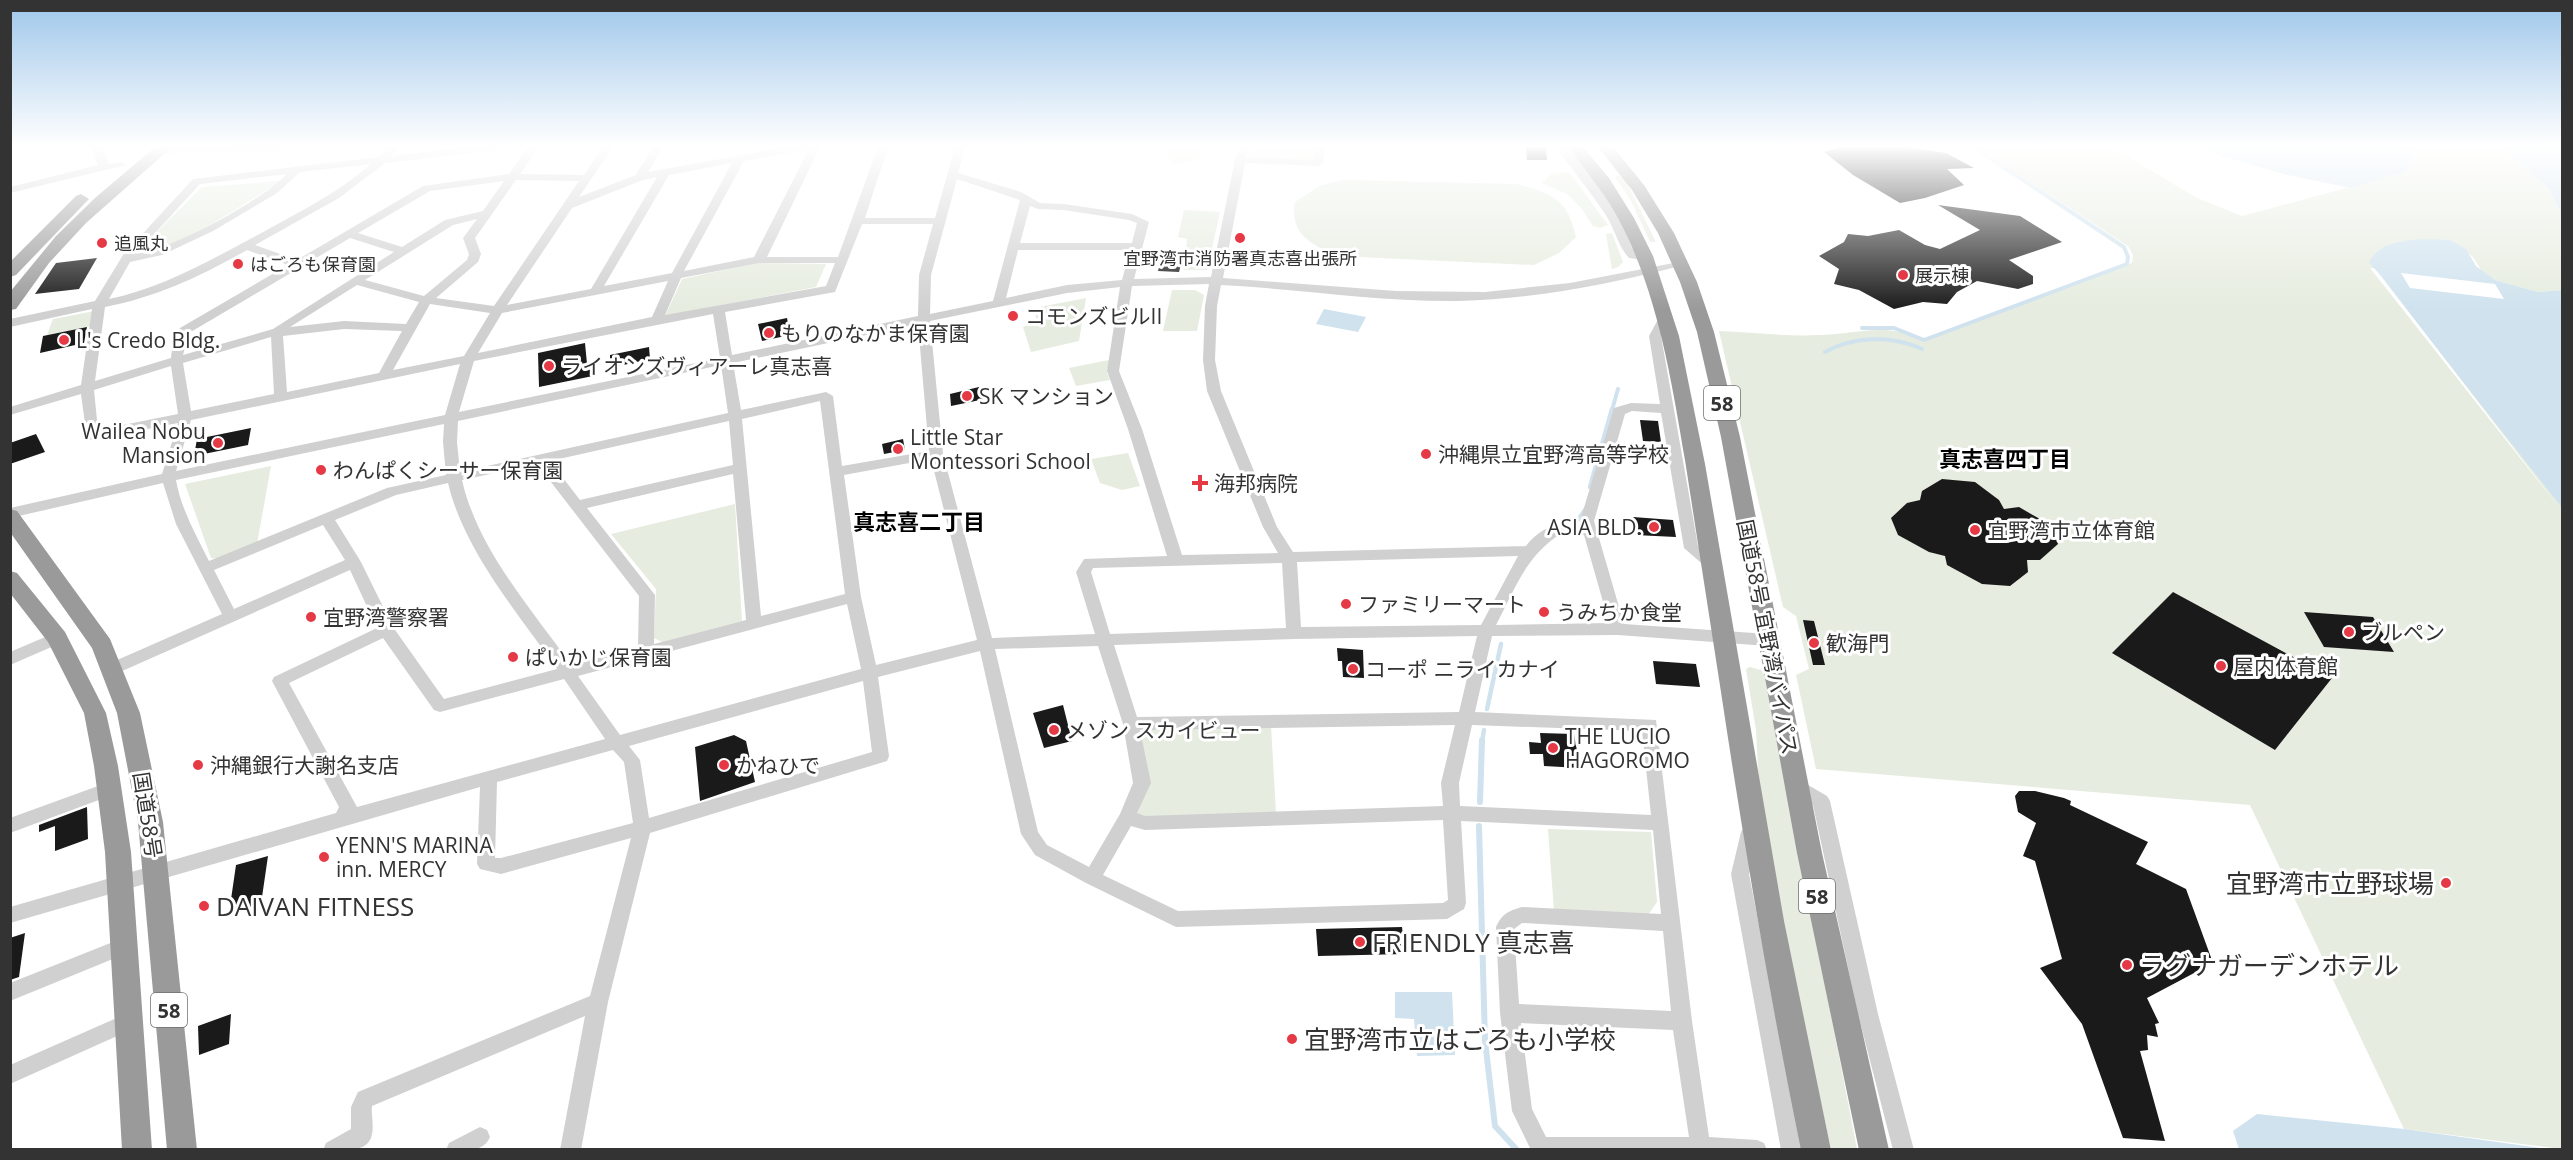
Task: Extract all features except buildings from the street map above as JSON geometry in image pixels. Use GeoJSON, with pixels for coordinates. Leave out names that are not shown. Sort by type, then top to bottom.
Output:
{"type":"FeatureCollection","features":[{"type":"Feature","properties":{"kind":"highway"},"geometry":{"type":"LineString","coordinates":[[10,272],[58,219],[79,201]]}},
{"type":"Feature","properties":{"kind":"highway"},"geometry":{"type":"LineString","coordinates":[[10,305],[37,265],[79,219],[100,201]]}},
{"type":"Feature","properties":{"kind":"highway","name":"国道58号 宜野湾バイパス"},"geometry":{"type":"LineString","coordinates":[[1618,201],[1650,265],[1665,317],[1686,410],[1777,964],[1816,1149]]}},
{"type":"Feature","properties":{"kind":"highway","name":"国道58号 宜野湾バイパス"},"geometry":{"type":"LineString","coordinates":[[1648,201],[1680,263],[1702,320],[1717,379],[1826,946],[1874,1149]]}},
{"type":"Feature","properties":{"kind":"highway","name":"国道58号"},"geometry":{"type":"LineString","coordinates":[[10,514],[89,623],[114,668],[129,712],[142,770],[157,871],[182,1149]]}},
{"type":"Feature","properties":{"kind":"highway","name":"国道58号"},"geometry":{"type":"LineString","coordinates":[[10,578],[57,638],[95,713],[110,789],[120,882],[137,1149]]}},
{"type":"Feature","properties":{"kind":"street"},"geometry":{"type":"LineString","coordinates":[[179,201],[126,259],[99,304],[87,389],[92,436],[657,320],[831,289],[865,201]]}},
{"type":"Feature","properties":{"kind":"street"},"geometry":{"type":"LineString","coordinates":[[126,259],[158,254],[257,201]]}},
{"type":"Feature","properties":{"kind":"street"},"geometry":{"type":"LineString","coordinates":[[10,323],[165,287],[246,246],[325,201]]}},
{"type":"Feature","properties":{"kind":"street"},"geometry":{"type":"LineString","coordinates":[[230,615],[182,518],[169,477],[185,418],[178,361],[178,338],[184,330],[405,201]]}},
{"type":"Feature","properties":{"kind":"street"},"geometry":{"type":"LineString","coordinates":[[384,375],[426,300],[472,262],[476,254],[469,238],[494,201]]}},
{"type":"Feature","properties":{"kind":"street"},"geometry":{"type":"LineString","coordinates":[[570,1149],[598,1002],[642,828],[632,760],[616,744],[482,548],[458,500],[450,418],[468,360],[498,309],[571,201]]}},
{"type":"Feature","properties":{"kind":"street"},"geometry":{"type":"LineString","coordinates":[[568,206],[580,201]]}},
{"type":"Feature","properties":{"kind":"street"},"geometry":{"type":"LineString","coordinates":[[595,292],[648,201]]}},
{"type":"Feature","properties":{"kind":"street"},"geometry":{"type":"LineString","coordinates":[[657,320],[677,276],[717,201]]}},
{"type":"Feature","properties":{"kind":"street"},"geometry":{"type":"LineString","coordinates":[[759,260],[788,201]]}},
{"type":"Feature","properties":{"kind":"street"},"geometry":{"type":"LineString","coordinates":[[944,201],[925,275],[924,321],[936,454],[986,644],[1030,834],[1041,850],[1092,878],[1176,919],[1447,912],[1456,903],[1450,783],[1486,630],[1530,551],[1538,541],[1559,528],[1587,530]]}},
{"type":"Feature","properties":{"kind":"street"},"geometry":{"type":"LineString","coordinates":[[998,304],[1025,201]]}},
{"type":"Feature","properties":{"kind":"street"},"geometry":{"type":"LineString","coordinates":[[1030,201],[1038,206],[1064,207],[1132,217],[1143,222],[1127,282],[1113,371],[1136,429],[1176,561]]}},
{"type":"Feature","properties":{"kind":"street"},"geometry":{"type":"LineString","coordinates":[[1232,201],[1211,306],[1209,360],[1214,391],[1270,527],[1289,558],[1294,633]]}},
{"type":"Feature","properties":{"kind":"street"},"geometry":{"type":"LineString","coordinates":[[1603,201],[1615,221],[1627,249],[1633,256],[1650,265]]}},
{"type":"Feature","properties":{"kind":"street"},"geometry":{"type":"LineString","coordinates":[[275,332],[449,222],[485,214]]}},
{"type":"Feature","properties":{"kind":"street"},"geometry":{"type":"LineString","coordinates":[[858,221],[938,221]]}},
{"type":"Feature","properties":{"kind":"street"},"geometry":{"type":"LineString","coordinates":[[349,234],[403,251]]}},
{"type":"Feature","properties":{"kind":"street"},"geometry":{"type":"LineString","coordinates":[[246,246],[298,264]]}},
{"type":"Feature","properties":{"kind":"street"},"geometry":{"type":"LineString","coordinates":[[1012,247],[1137,246]]}},
{"type":"Feature","properties":{"kind":"street"},"geometry":{"type":"LineString","coordinates":[[355,281],[426,300],[498,309],[759,260],[842,260]]}},
{"type":"Feature","properties":{"kind":"street"},"geometry":{"type":"LineString","coordinates":[[10,514],[169,477],[1067,290],[1127,282],[1215,281],[1455,297],[1543,292],[1650,265],[1680,263]]}},
{"type":"Feature","properties":{"kind":"street"},"geometry":{"type":"LineString","coordinates":[[718,308],[735,415],[754,624]]}},
{"type":"Feature","properties":{"kind":"street"},"geometry":{"type":"LineString","coordinates":[[1665,317],[1656,336],[1691,548],[1712,564]]}},
{"type":"Feature","properties":{"kind":"street"},"geometry":{"type":"LineString","coordinates":[[10,411],[275,332],[344,325],[412,328]]}},
{"type":"Feature","properties":{"kind":"street"},"geometry":{"type":"LineString","coordinates":[[275,332],[281,397]]}},
{"type":"Feature","properties":{"kind":"street"},"geometry":{"type":"LineString","coordinates":[[205,568],[392,491],[826,396],[853,597],[870,673],[881,756],[642,828],[501,866],[486,864],[489,777]]}},
{"type":"Feature","properties":{"kind":"street"},"geometry":{"type":"LineString","coordinates":[[1618,629],[1587,530],[1587,521],[1618,411],[1630,407],[1668,409]]}},
{"type":"Feature","properties":{"kind":"street"},"geometry":{"type":"LineString","coordinates":[[837,472],[936,454]]}},
{"type":"Feature","properties":{"kind":"street"},"geometry":{"type":"LineString","coordinates":[[540,458],[647,595],[646,653]]}},
{"type":"Feature","properties":{"kind":"street"},"geometry":{"type":"LineString","coordinates":[[578,505],[740,468]]}},
{"type":"Feature","properties":{"kind":"street"},"geometry":{"type":"LineString","coordinates":[[327,519],[354,562],[386,630],[440,706],[853,597]]}},
{"type":"Feature","properties":{"kind":"street"},"geometry":{"type":"LineString","coordinates":[[1092,878],[1127,817],[1142,783],[1131,724],[1083,572],[1089,563],[1530,551]]}},
{"type":"Feature","properties":{"kind":"street"},"geometry":{"type":"LineString","coordinates":[[114,668],[354,562]]}},
{"type":"Feature","properties":{"kind":"street"},"geometry":{"type":"LineString","coordinates":[[10,915],[489,777],[957,649],[986,644],[1294,633],[1618,629],[1768,640]]}},
{"type":"Feature","properties":{"kind":"street"},"geometry":{"type":"LineString","coordinates":[[342,818],[348,807],[280,681],[386,630]]}},
{"type":"Feature","properties":{"kind":"street"},"geometry":{"type":"LineString","coordinates":[[10,659],[57,638]]}},
{"type":"Feature","properties":{"kind":"street"},"geometry":{"type":"LineString","coordinates":[[1131,724],[1464,718],[1650,726],[1682,1021],[1700,1148]]}},
{"type":"Feature","properties":{"kind":"street"},"geometry":{"type":"LineString","coordinates":[[1796,785],[1821,801],[1868,1014],[1904,1149]]}},
{"type":"Feature","properties":{"kind":"street"},"geometry":{"type":"LineString","coordinates":[[10,826],[110,789]]}},
{"type":"Feature","properties":{"kind":"street"},"geometry":{"type":"LineString","coordinates":[[1127,817],[1145,823],[1450,813],[1661,823]]}},
{"type":"Feature","properties":{"kind":"street"},"geometry":{"type":"LineString","coordinates":[[1753,820],[1740,874],[1792,1149]]}},
{"type":"Feature","properties":{"kind":"street"},"geometry":{"type":"LineString","coordinates":[[1672,922],[1522,915],[1511,918],[1505,927],[1510,1013],[1522,1111],[1542,1148],[1757,1149]]}},
{"type":"Feature","properties":{"kind":"street"},"geometry":{"type":"LineString","coordinates":[[10,992],[123,946]]}},
{"type":"Feature","properties":{"kind":"street"},"geometry":{"type":"LineString","coordinates":[[333,1149],[363,1142],[361,1107],[365,1099],[598,1002]]}},
{"type":"Feature","properties":{"kind":"street"},"geometry":{"type":"LineString","coordinates":[[1510,1013],[1682,1021]]}},
{"type":"Feature","properties":{"kind":"street"},"geometry":{"type":"LineString","coordinates":[[10,1075],[128,1022]]}},
{"type":"Feature","properties":{"kind":"street"},"geometry":{"type":"LineString","coordinates":[[456,1149],[480,1137]]}},
{"type":"Feature","properties":{"kind":"shaded area"},"geometry":{"type":"Polygon","coordinates":[[[188,201],[249,201],[191,235],[153,250],[136,253],[188,201]]]}},
{"type":"Feature","properties":{"kind":"shaded area"},"geometry":{"type":"Polygon","coordinates":[[[1558,201],[1568,214],[1576,237],[1559,253],[1534,265],[1338,256],[1311,243],[1304,237],[1296,222],[1295,202],[1558,201]]]}},
{"type":"Feature","properties":{"kind":"shaded area"},"geometry":{"type":"Polygon","coordinates":[[[1574,201],[1590,201],[1608,225],[1600,228],[1593,226],[1574,201]]]}},
{"type":"Feature","properties":{"kind":"shaded area"},"geometry":{"type":"Polygon","coordinates":[[[1631,201],[1636,201],[1656,242],[1650,242],[1631,201]]]}},
{"type":"Feature","properties":{"kind":"shaded area"},"geometry":{"type":"Polygon","coordinates":[[[2059,201],[2205,201],[2242,216],[2297,201],[2555,201],[2562,214],[2562,290],[2538,292],[2495,280],[2483,273],[2473,257],[2450,240],[2401,241],[2381,276],[2562,508],[2562,1149],[2404,1129],[2250,805],[1816,769],[1796,675],[1809,669],[1796,616],[1783,607],[1719,331],[1808,335],[1886,330],[1898,331],[1923,341],[2132,263],[2133,255],[2128,246],[2059,201]]]}},
{"type":"Feature","properties":{"kind":"shaded area"},"geometry":{"type":"Polygon","coordinates":[[[1184,210],[1220,212],[1207,270],[1184,270],[1187,239],[1178,237],[1184,210]]]}},
{"type":"Feature","properties":{"kind":"shaded area"},"geometry":{"type":"Polygon","coordinates":[[[1612,233],[1623,262],[1612,269],[1606,234],[1612,233]]]}},
{"type":"Feature","properties":{"kind":"shaded area"},"geometry":{"type":"Polygon","coordinates":[[[756,263],[826,264],[816,287],[665,316],[682,279],[756,263]]]}},
{"type":"Feature","properties":{"kind":"shaded area"},"geometry":{"type":"Polygon","coordinates":[[[1172,290],[1195,290],[1204,295],[1197,331],[1163,331],[1172,290]]]}},
{"type":"Feature","properties":{"kind":"shaded area"},"geometry":{"type":"Polygon","coordinates":[[[1086,298],[1079,341],[1031,352],[1023,327],[1036,321],[1035,308],[1086,298]]]}},
{"type":"Feature","properties":{"kind":"shaded area"},"geometry":{"type":"Polygon","coordinates":[[[95,311],[92,326],[47,335],[53,319],[95,311]]]}},
{"type":"Feature","properties":{"kind":"shaded area"},"geometry":{"type":"Polygon","coordinates":[[[1109,360],[1107,373],[1110,380],[1076,386],[1069,368],[1109,360]]]}},
{"type":"Feature","properties":{"kind":"shaded area"},"geometry":{"type":"Polygon","coordinates":[[[1128,453],[1140,486],[1122,490],[1100,483],[1091,459],[1128,453]]]}},
{"type":"Feature","properties":{"kind":"shaded area"},"geometry":{"type":"Polygon","coordinates":[[[271,466],[257,544],[221,559],[211,558],[185,484],[271,466]]]}},
{"type":"Feature","properties":{"kind":"shaded area"},"geometry":{"type":"Polygon","coordinates":[[[735,504],[742,621],[662,642],[654,638],[656,589],[611,534],[735,504]]]}},
{"type":"Feature","properties":{"kind":"shaded area"},"geometry":{"type":"Polygon","coordinates":[[[1750,667],[1764,671],[1857,1149],[1831,1149],[1784,930],[1759,787],[1756,730],[1746,669],[1750,667]]]}},
{"type":"Feature","properties":{"kind":"shaded area"},"geometry":{"type":"Polygon","coordinates":[[[1271,726],[1276,813],[1140,817],[1134,807],[1135,737],[1143,729],[1271,726]]]}},
{"type":"Feature","properties":{"kind":"shaded area"},"geometry":{"type":"Polygon","coordinates":[[[1548,829],[1651,832],[1657,902],[1648,915],[1554,911],[1548,829]]]}},
{"type":"Feature","properties":{"kind":"water"},"geometry":{"type":"Polygon","coordinates":[[[2555,201],[2562,201],[2562,214],[2555,201]]]}},
{"type":"Feature","properties":{"kind":"water"},"geometry":{"type":"Polygon","coordinates":[[[2450,240],[2466,249],[2476,266],[2495,280],[2538,292],[2562,290],[2562,508],[2369,262],[2384,247],[2394,243],[2450,240]]]}},
{"type":"Feature","properties":{"kind":"water"},"geometry":{"type":"Polygon","coordinates":[[[1324,309],[1366,317],[1358,332],[1316,324],[1324,309]]]}},
{"type":"Feature","properties":{"kind":"water"},"geometry":{"type":"Polygon","coordinates":[[[1395,992],[1452,992],[1455,1055],[1417,1056],[1414,1019],[1395,1018],[1395,992]]]}},
{"type":"Feature","properties":{"kind":"water"},"geometry":{"type":"Polygon","coordinates":[[[2257,1114],[2404,1129],[2547,1149],[2239,1149],[2233,1131],[2257,1114]]]}},
{"type":"Feature","properties":{"kind":"pier"},"geometry":{"type":"Polygon","coordinates":[[[2370,268],[2374,268],[2381,276],[2562,511],[2370,268]]]}},
{"type":"Feature","properties":{"kind":"pier"},"geometry":{"type":"Polygon","coordinates":[[[2401,273],[2495,284],[2504,299],[2410,288],[2401,273]]]}},
{"type":"Feature","properties":{"kind":"waterway"},"geometry":{"type":"LineString","coordinates":[[1862,328],[1894,328],[1924,340],[2127,264],[2128,257],[2124,247],[2055,201]]}},
{"type":"Feature","properties":{"kind":"waterway"},"geometry":{"type":"LineString","coordinates":[[1825,352],[1848,343],[1873,339],[1898,341],[1922,349]]}},
{"type":"Feature","properties":{"kind":"waterway"},"geometry":{"type":"LineString","coordinates":[[1612,410],[1618,389]]}},
{"type":"Feature","properties":{"kind":"waterway"},"geometry":{"type":"LineString","coordinates":[[1590,487],[1612,409]]}},
{"type":"Feature","properties":{"kind":"waterway"},"geometry":{"type":"LineString","coordinates":[[1578,520],[1585,510]]}},
{"type":"Feature","properties":{"kind":"waterway"},"geometry":{"type":"LineString","coordinates":[[1487,709],[1501,644]]}},
{"type":"Feature","properties":{"kind":"waterway"},"geometry":{"type":"LineString","coordinates":[[1482,742],[1484,730]]}},
{"type":"Feature","properties":{"kind":"waterway"},"geometry":{"type":"LineString","coordinates":[[1480,802],[1482,740]]}},
{"type":"Feature","properties":{"kind":"waterway"},"geometry":{"type":"LineString","coordinates":[[1479,826],[1485,1041],[1495,1126],[1517,1150]]}},
{"type":"Feature","properties":{"kind":"place","name":"宜野湾市消防署真志喜出張所"},"geometry":{"type":"Point","coordinates":[1240,238]}},
{"type":"Feature","properties":{"kind":"place","name":"追風丸"},"geometry":{"type":"Point","coordinates":[102,243]}},
{"type":"Feature","properties":{"kind":"place","name":"はごろも保育園"},"geometry":{"type":"Point","coordinates":[238,264]}},
{"type":"Feature","properties":{"kind":"place","name":"展示棟"},"geometry":{"type":"Point","coordinates":[1903,275]}},
{"type":"Feature","properties":{"kind":"place","name":"コモンズビルII"},"geometry":{"type":"Point","coordinates":[1013,316]}},
{"type":"Feature","properties":{"kind":"place","name":"もりのなかま保育園"},"geometry":{"type":"Point","coordinates":[769,333]}},
{"type":"Feature","properties":{"kind":"place","name":"L's Credo Bldg."},"geometry":{"type":"Point","coordinates":[64,340]}},
{"type":"Feature","properties":{"kind":"place","name":"ライオンズヴィアーレ真志喜"},"geometry":{"type":"Point","coordinates":[549,366]}},
{"type":"Feature","properties":{"kind":"place","name":"SK マンション"},"geometry":{"type":"Point","coordinates":[967,396]}},
{"type":"Feature","properties":{"kind":"place","name":"Wailea Nobu Mansion"},"geometry":{"type":"Point","coordinates":[218,443]}},
{"type":"Feature","properties":{"kind":"place","name":"Little Star Montessori School"},"geometry":{"type":"Point","coordinates":[898,449]}},
{"type":"Feature","properties":{"kind":"place","name":"沖縄県立宜野湾高等学校"},"geometry":{"type":"Point","coordinates":[1426,454]}},
{"type":"Feature","properties":{"kind":"place","name":"わんぱくシーサー保育園"},"geometry":{"type":"Point","coordinates":[321,470]}},
{"type":"Feature","properties":{"kind":"place","name":"海邦病院"},"geometry":{"type":"Point","coordinates":[1200,483]}},
{"type":"Feature","properties":{"kind":"place","name":"ASIA BLD."},"geometry":{"type":"Point","coordinates":[1654,527]}},
{"type":"Feature","properties":{"kind":"place","name":"宜野湾市立体育館"},"geometry":{"type":"Point","coordinates":[1975,530]}},
{"type":"Feature","properties":{"kind":"place","name":"ファミリーマート"},"geometry":{"type":"Point","coordinates":[1346,604]}},
{"type":"Feature","properties":{"kind":"place","name":"うみちか食堂"},"geometry":{"type":"Point","coordinates":[1544,612]}},
{"type":"Feature","properties":{"kind":"place","name":"宜野湾警察署"},"geometry":{"type":"Point","coordinates":[311,617]}},
{"type":"Feature","properties":{"kind":"place","name":"ブルペン"},"geometry":{"type":"Point","coordinates":[2349,632]}},
{"type":"Feature","properties":{"kind":"place","name":"歓海門"},"geometry":{"type":"Point","coordinates":[1814,643]}},
{"type":"Feature","properties":{"kind":"place","name":"ぱいかじ保育園"},"geometry":{"type":"Point","coordinates":[513,657]}},
{"type":"Feature","properties":{"kind":"place","name":"屋内体育館"},"geometry":{"type":"Point","coordinates":[2221,666]}},
{"type":"Feature","properties":{"kind":"place","name":"コーポ ニライカナイ"},"geometry":{"type":"Point","coordinates":[1353,669]}},
{"type":"Feature","properties":{"kind":"place","name":"メゾン スカイビュー"},"geometry":{"type":"Point","coordinates":[1054,730]}},
{"type":"Feature","properties":{"kind":"place","name":"THE LUCIO HAGOROMO"},"geometry":{"type":"Point","coordinates":[1553,748]}},
{"type":"Feature","properties":{"kind":"place","name":"沖縄銀行大謝名支店"},"geometry":{"type":"Point","coordinates":[198,765]}},
{"type":"Feature","properties":{"kind":"place","name":"かねひで"},"geometry":{"type":"Point","coordinates":[724,765]}},
{"type":"Feature","properties":{"kind":"place","name":"YENN'S MARINA inn. MERCY"},"geometry":{"type":"Point","coordinates":[324,857]}},
{"type":"Feature","properties":{"kind":"place","name":"宜野湾市立野球場"},"geometry":{"type":"Point","coordinates":[2446,883]}},
{"type":"Feature","properties":{"kind":"place","name":"DAIVAN FITNESS"},"geometry":{"type":"Point","coordinates":[204,906]}},
{"type":"Feature","properties":{"kind":"place","name":"FRIENDLY 真志喜"},"geometry":{"type":"Point","coordinates":[1360,942]}},
{"type":"Feature","properties":{"kind":"place","name":"ラグナガーデンホテル"},"geometry":{"type":"Point","coordinates":[2127,965]}},
{"type":"Feature","properties":{"kind":"place","name":"宜野湾市立はごろも小学校"},"geometry":{"type":"Point","coordinates":[1292,1039]}},
{"type":"Feature","properties":{"kind":"district","name":"真志喜四丁目"},"geometry":{"type":"Point","coordinates":[2005,458]}},
{"type":"Feature","properties":{"kind":"district","name":"真志喜二丁目"},"geometry":{"type":"Point","coordinates":[919,521]}}]}
